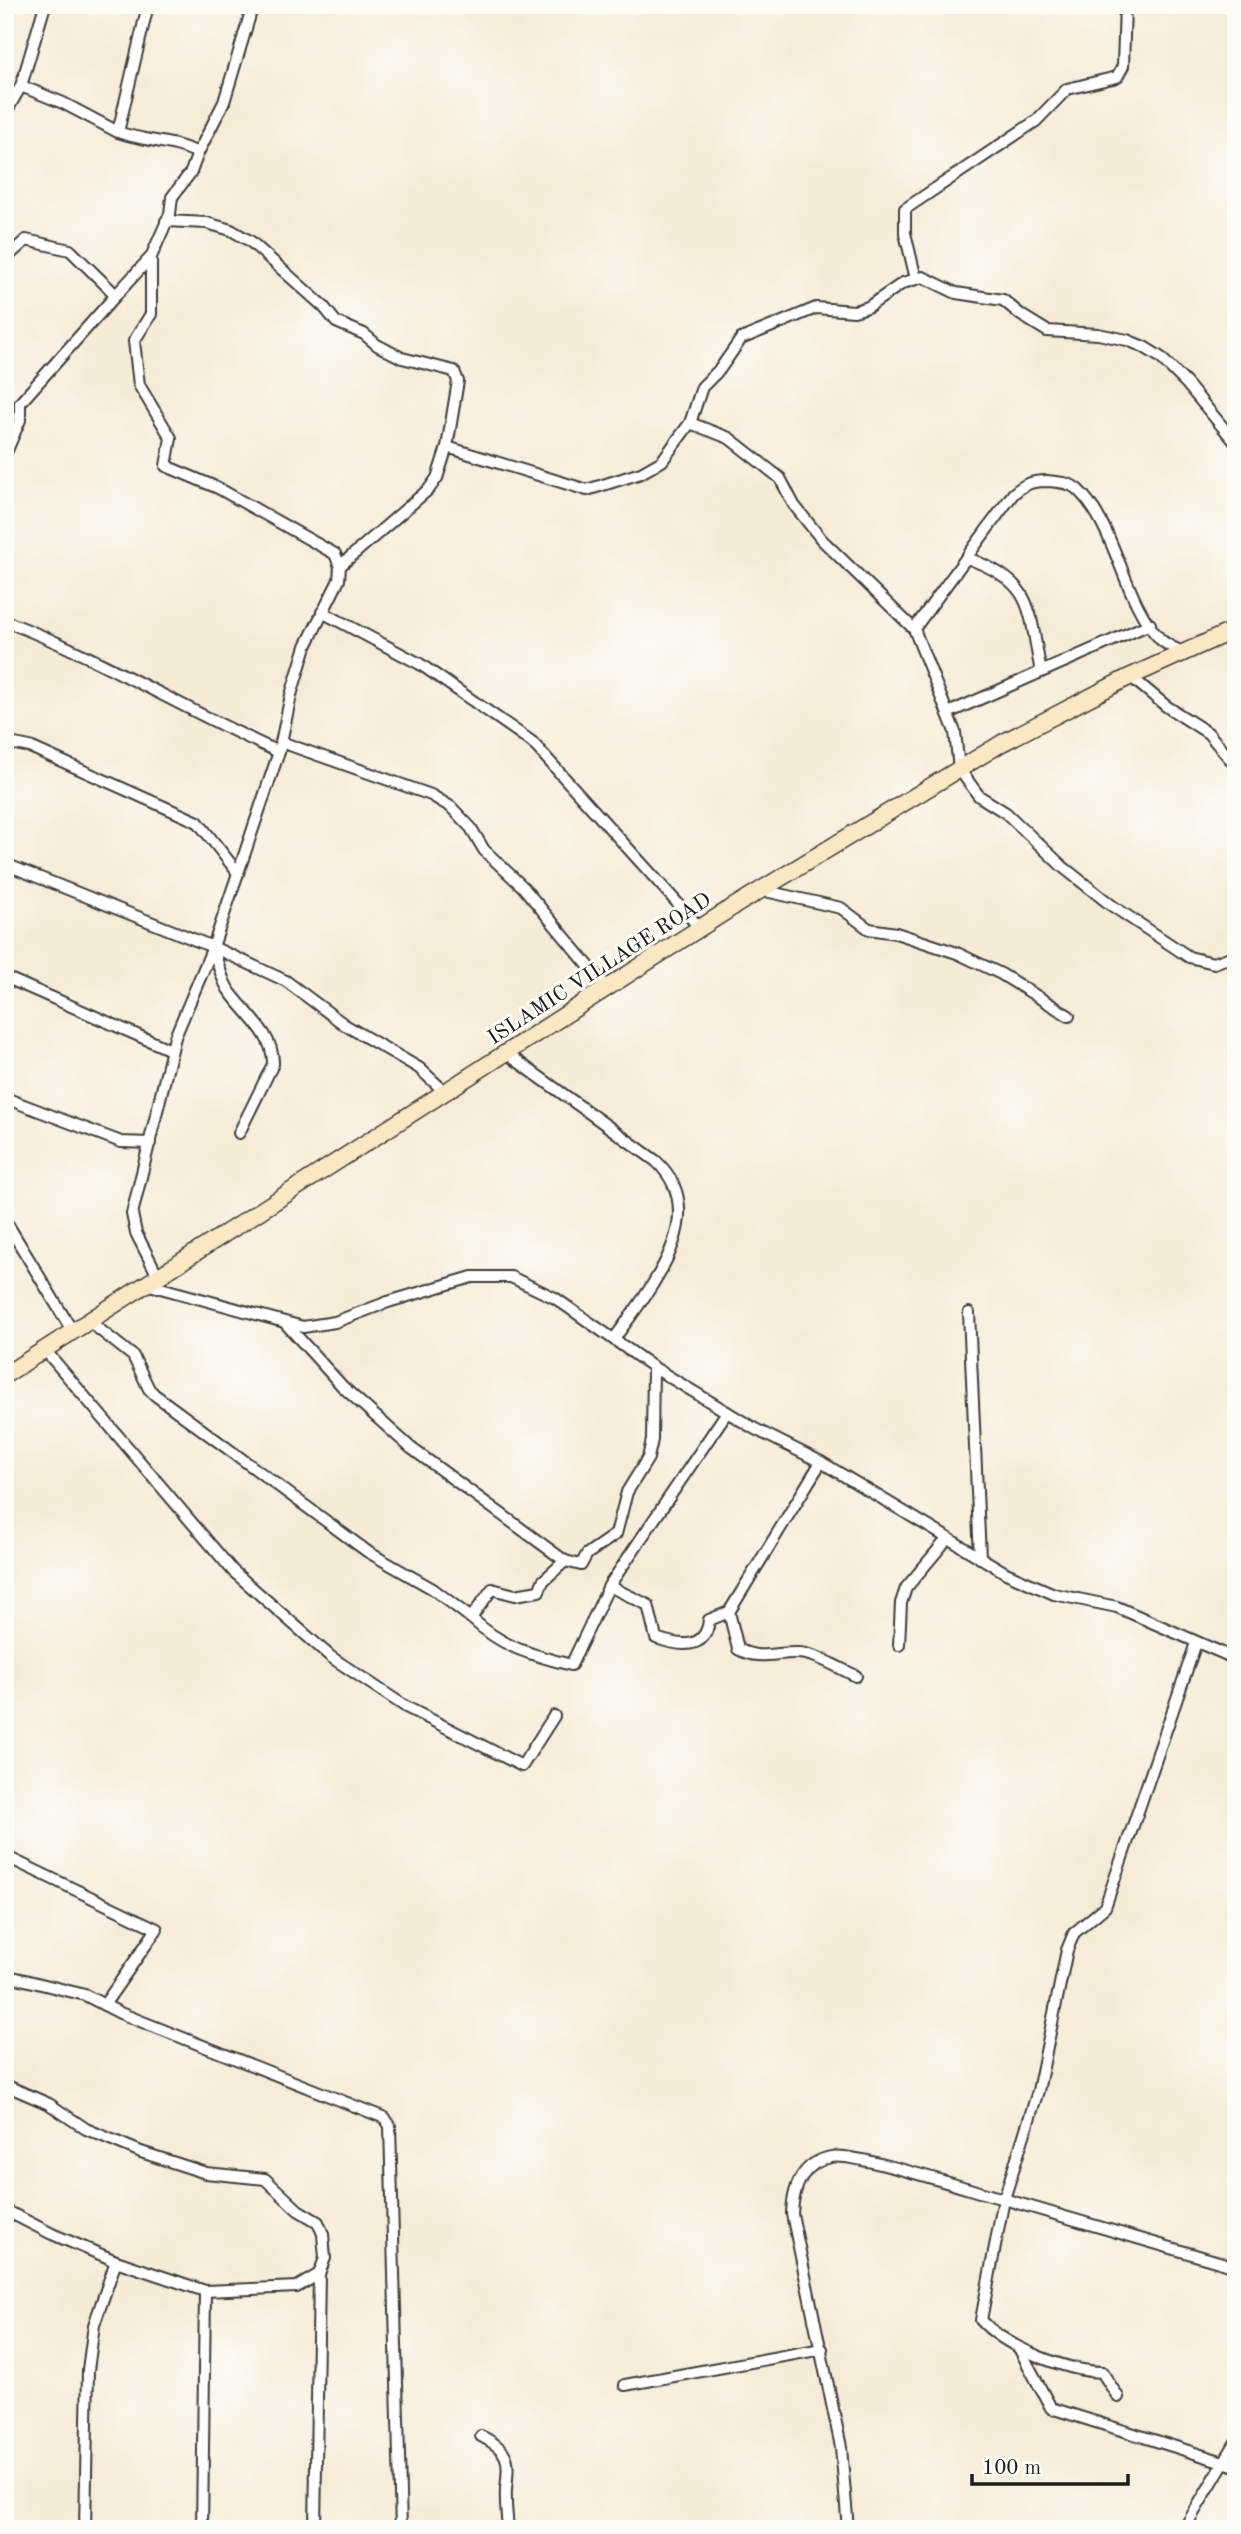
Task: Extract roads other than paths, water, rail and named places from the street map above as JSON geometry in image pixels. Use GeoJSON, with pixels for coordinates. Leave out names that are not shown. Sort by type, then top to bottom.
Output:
{"type":"FeatureCollection","features":[{"type":"Feature","properties":{"kind":"street"},"geometry":{"type":"LineString","coordinates":[[5,114],[21,86],[45,5]]}},
{"type":"Feature","properties":{"kind":"street"},"geometry":{"type":"LineString","coordinates":[[118,132],[148,5]]}},
{"type":"Feature","properties":{"kind":"street"},"geometry":{"type":"LineString","coordinates":[[5,455],[20,419],[20,403],[151,257],[166,221],[172,197],[191,173],[223,102],[253,5]]}},
{"type":"Feature","properties":{"kind":"street"},"geometry":{"type":"LineString","coordinates":[[916,279],[907,245],[905,209],[1036,121],[1067,89],[1079,83],[1116,77],[1123,66],[1125,5]]}},
{"type":"Feature","properties":{"kind":"street"},"geometry":{"type":"LineString","coordinates":[[21,86],[63,103],[118,132],[134,138],[179,144],[198,153]]}},
{"type":"Feature","properties":{"kind":"street"},"geometry":{"type":"LineString","coordinates":[[166,221],[207,223],[231,230],[250,241],[324,307],[336,322],[364,334],[377,345],[402,358],[454,371],[458,381],[447,447],[437,478],[429,489],[340,566]]}},
{"type":"Feature","properties":{"kind":"street"},"geometry":{"type":"LineString","coordinates":[[5,259],[26,240],[70,250],[116,295]]}},
{"type":"Feature","properties":{"kind":"street"},"geometry":{"type":"LineString","coordinates":[[151,257],[151,314],[134,341],[139,385],[170,438],[166,466],[218,488],[231,499],[335,554],[340,566],[339,580],[306,646],[280,747],[213,947],[172,1050],[132,1214],[153,1281],[303,1327],[335,1322],[413,1294],[472,1277],[512,1277],[555,1298],[653,1367],[727,1412],[821,1462],[1006,1573],[1054,1594],[1117,1606],[1236,1659]]}},
{"type":"Feature","properties":{"kind":"street"},"geometry":{"type":"LineString","coordinates":[[447,447],[587,490],[642,473],[662,461],[690,423],[702,387],[720,369],[741,339],[816,308],[855,311],[868,307],[903,283],[923,277],[956,293],[1003,300],[1047,331],[1098,334],[1127,340],[1144,347],[1160,357],[1186,383],[1236,443]]}},
{"type":"Feature","properties":{"kind":"street"},"geometry":{"type":"LineString","coordinates":[[690,423],[729,439],[780,478],[794,505],[822,540],[914,629],[955,732],[959,769],[979,796],[1006,813],[1063,867],[1111,905],[1189,957],[1214,963],[1236,955]]}},
{"type":"Feature","properties":{"kind":"street"},"geometry":{"type":"LineString","coordinates":[[914,629],[1013,494],[1024,484],[1062,482],[1077,488],[1093,512],[1112,545],[1130,592],[1161,640],[1184,653]]}},
{"type":"Feature","properties":{"kind":"street"},"geometry":{"type":"LineString","coordinates":[[967,558],[991,567],[1022,592],[1029,604],[1041,672]]}},
{"type":"Feature","properties":{"kind":"street"},"geometry":{"type":"LineString","coordinates":[[323,612],[420,664],[533,742],[700,928]]}},
{"type":"Feature","properties":{"kind":"street"},"geometry":{"type":"LineString","coordinates":[[5,621],[82,651],[232,731],[280,747],[344,761],[408,789],[431,795],[451,807],[471,828],[484,850],[523,887],[607,988]]}},
{"type":"Feature","properties":{"kind":"street"},"geometry":{"type":"LineString","coordinates":[[948,713],[1150,624]]}},
{"type":"Feature","properties":{"kind":"street","name":"ISLAMIC VILLAGE ROAD"},"geometry":{"type":"LineString","coordinates":[[5,1376],[700,928],[959,769],[1002,743],[1130,676],[1236,629]]}},
{"type":"Feature","properties":{"kind":"street"},"geometry":{"type":"LineString","coordinates":[[1130,676],[1166,706],[1208,733],[1236,766]]}},
{"type":"Feature","properties":{"kind":"street"},"geometry":{"type":"LineString","coordinates":[[5,742],[30,747],[198,822],[238,873]]}},
{"type":"Feature","properties":{"kind":"street"},"geometry":{"type":"LineString","coordinates":[[5,864],[213,947],[286,981],[345,1025],[419,1068],[445,1092]]}},
{"type":"Feature","properties":{"kind":"street"},"geometry":{"type":"LineString","coordinates":[[761,890],[841,908],[869,929],[896,933],[957,953],[1001,974],[1069,1016]]}},
{"type":"Feature","properties":{"kind":"street"},"geometry":{"type":"LineString","coordinates":[[213,947],[227,988],[257,1025],[273,1054],[273,1064],[239,1133]]}},
{"type":"Feature","properties":{"kind":"street"},"geometry":{"type":"LineString","coordinates":[[5,977],[121,1025],[172,1050]]}},
{"type":"Feature","properties":{"kind":"street"},"geometry":{"type":"LineString","coordinates":[[506,1053],[656,1161],[669,1173],[675,1185],[681,1215],[673,1245],[614,1339]]}},
{"type":"Feature","properties":{"kind":"street"},"geometry":{"type":"LineString","coordinates":[[5,1098],[121,1142],[150,1143]]}},
{"type":"Feature","properties":{"kind":"street"},"geometry":{"type":"LineString","coordinates":[[5,1220],[73,1332]]}},
{"type":"Feature","properties":{"kind":"street"},"geometry":{"type":"LineString","coordinates":[[969,1314],[980,1558]]}},
{"type":"Feature","properties":{"kind":"street"},"geometry":{"type":"LineString","coordinates":[[90,1322],[133,1356],[149,1389],[155,1395],[368,1552],[433,1589],[494,1639],[515,1649],[571,1665],[609,1586],[727,1412]]}},
{"type":"Feature","properties":{"kind":"street"},"geometry":{"type":"LineString","coordinates":[[285,1323],[343,1387],[411,1448],[565,1561],[581,1565],[596,1546],[616,1534],[627,1492],[640,1473],[650,1449],[653,1367]]}},
{"type":"Feature","properties":{"kind":"street"},"geometry":{"type":"LineString","coordinates":[[45,1350],[233,1571],[331,1657],[406,1707],[522,1766],[554,1716]]}},
{"type":"Feature","properties":{"kind":"street"},"geometry":{"type":"LineString","coordinates":[[609,1586],[648,1605],[656,1638],[688,1646],[700,1642],[708,1631],[709,1620],[729,1612],[821,1462]]}},
{"type":"Feature","properties":{"kind":"street"},"geometry":{"type":"LineString","coordinates":[[899,1645],[901,1603],[906,1588],[948,1538]]}},
{"type":"Feature","properties":{"kind":"street"},"geometry":{"type":"LineString","coordinates":[[471,1618],[492,1589],[515,1595],[539,1591],[543,1581],[565,1561]]}},
{"type":"Feature","properties":{"kind":"street"},"geometry":{"type":"LineString","coordinates":[[729,1612],[738,1649],[744,1653],[767,1658],[800,1653],[856,1676]]}},
{"type":"Feature","properties":{"kind":"street"},"geometry":{"type":"LineString","coordinates":[[1118,2397],[1102,2372],[1087,2372],[1019,2348],[981,2320],[1004,2199],[1038,2091],[1067,1950],[1074,1933],[1105,1907],[1196,1643]]}},
{"type":"Feature","properties":{"kind":"street"},"geometry":{"type":"LineString","coordinates":[[5,1856],[157,1929],[104,2005]]}},
{"type":"Feature","properties":{"kind":"street"},"geometry":{"type":"LineString","coordinates":[[5,1975],[85,1995],[386,2119],[390,2126],[401,2529]]}},
{"type":"Feature","properties":{"kind":"street"},"geometry":{"type":"LineString","coordinates":[[5,2085],[48,2104],[86,2129],[141,2152],[206,2173],[265,2179],[317,2222],[323,2234],[325,2258],[319,2274],[315,2529]]}},
{"type":"Feature","properties":{"kind":"street"},"geometry":{"type":"LineString","coordinates":[[848,2529],[841,2447],[792,2214],[796,2184],[809,2168],[832,2157],[846,2157],[1004,2199],[1236,2267]]}},
{"type":"Feature","properties":{"kind":"street"},"geometry":{"type":"LineString","coordinates":[[5,2210],[52,2234],[116,2261],[205,2291],[297,2287],[319,2274]]}},
{"type":"Feature","properties":{"kind":"street"},"geometry":{"type":"LineString","coordinates":[[85,2529],[88,2370],[94,2325],[116,2261]]}},
{"type":"Feature","properties":{"kind":"street"},"geometry":{"type":"LineString","coordinates":[[202,2529],[205,2291]]}},
{"type":"Feature","properties":{"kind":"street"},"geometry":{"type":"LineString","coordinates":[[1019,2348],[1051,2408],[1236,2466]]}},
{"type":"Feature","properties":{"kind":"street"},"geometry":{"type":"LineString","coordinates":[[625,2385],[822,2349]]}},
{"type":"Feature","properties":{"kind":"street"},"geometry":{"type":"LineString","coordinates":[[481,2436],[497,2444],[509,2466],[506,2488],[508,2529]]}},
{"type":"Feature","properties":{"kind":"street"},"geometry":{"type":"LineString","coordinates":[[1184,2529],[1236,2442]]}}]}
